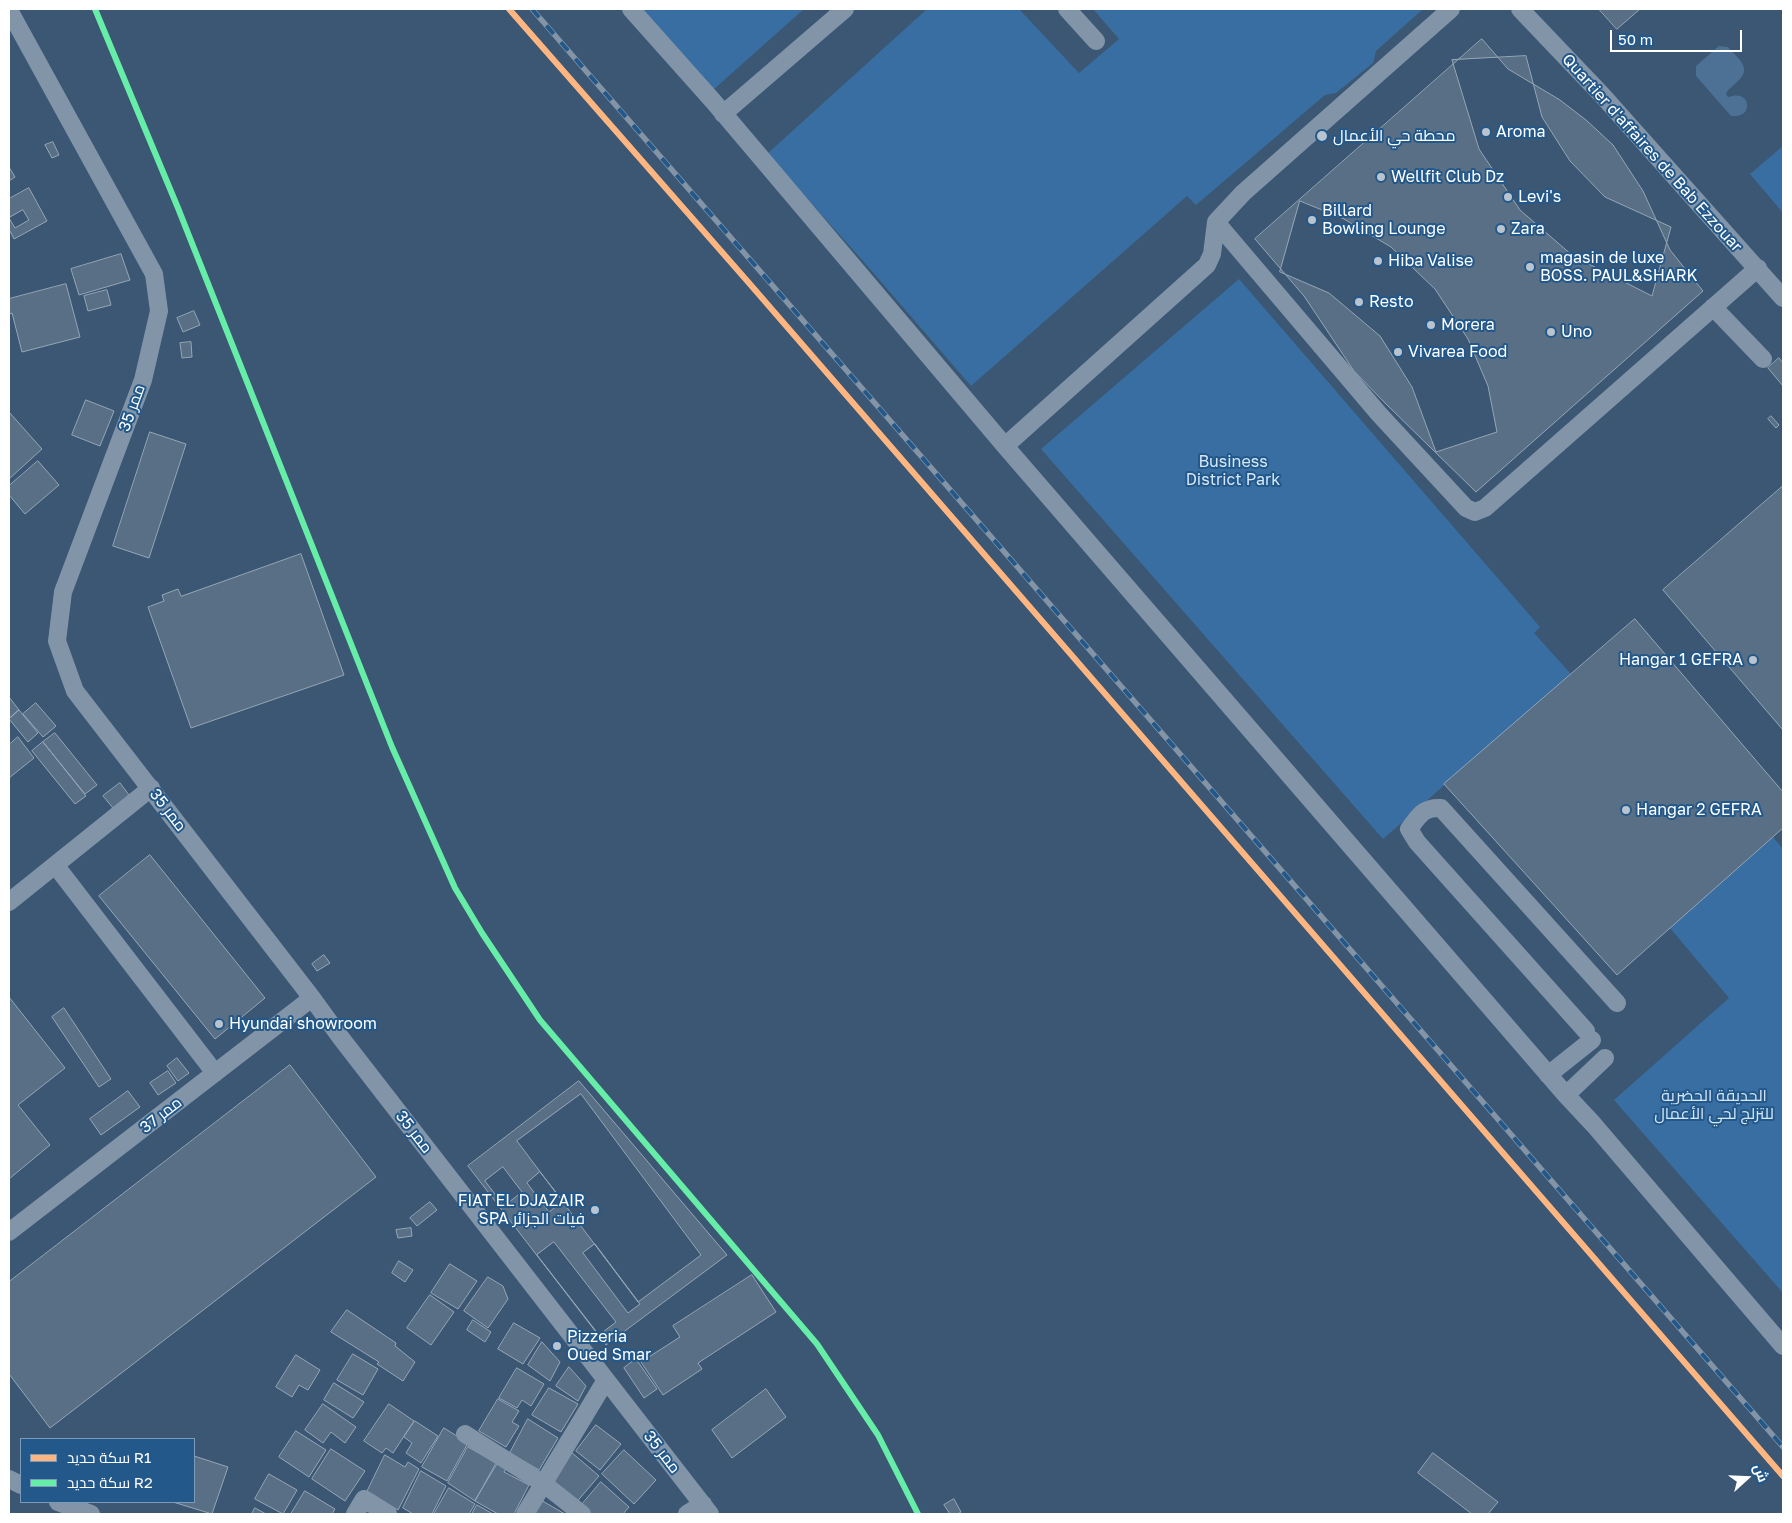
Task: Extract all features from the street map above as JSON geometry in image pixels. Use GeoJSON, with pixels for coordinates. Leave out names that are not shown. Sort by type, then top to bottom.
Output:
{"type":"FeatureCollection","features":[{"type":"Feature","properties":{"kind":"street"},"geometry":{"type":"LineString","coordinates":[[631,9],[723,114],[1005,446],[1548,1075],[1594,1125],[1783,1346]]}},
{"type":"Feature","properties":{"kind":"street"},"geometry":{"type":"LineString","coordinates":[[723,114],[845,9]]}},
{"type":"Feature","properties":{"kind":"street"},"geometry":{"type":"LineString","coordinates":[[1067,9],[1096,42]]}},
{"type":"Feature","properties":{"kind":"street"},"geometry":{"type":"LineString","coordinates":[[1005,446],[1207,265],[1212,254],[1216,222],[1243,192],[1451,9]]}},
{"type":"Feature","properties":{"kind":"street","name":"Quartier d'affaires de Bab Ezzouar"},"geometry":{"type":"LineString","coordinates":[[1520,9],[1602,95],[1783,298]]}},
{"type":"Feature","properties":{"kind":"street","name":"ممر 35"},"geometry":{"type":"LineString","coordinates":[[10,16],[154,274],[158,311],[142,380],[63,592],[58,641],[76,690],[341,1038],[706,1509]]}},
{"type":"Feature","properties":{"kind":"street"},"geometry":{"type":"LineString","coordinates":[[1216,222],[1379,414],[1466,508],[1475,512],[1485,508],[1758,268]]}},
{"type":"Feature","properties":{"kind":"street"},"geometry":{"type":"LineString","coordinates":[[1713,307],[1763,359]]}},
{"type":"Feature","properties":{"kind":"street"},"geometry":{"type":"LineString","coordinates":[[9,902],[151,788]]}},
{"type":"Feature","properties":{"kind":"street"},"geometry":{"type":"LineString","coordinates":[[1548,1075],[1589,1035],[1417,842],[1409,829],[1421,813],[1434,808],[1441,808],[1617,1003]]}},
{"type":"Feature","properties":{"kind":"street"},"geometry":{"type":"LineString","coordinates":[[56,866],[216,1073]]}},
{"type":"Feature","properties":{"kind":"street","name":"ممر 37"},"geometry":{"type":"LineString","coordinates":[[9,1232],[312,998]]}},
{"type":"Feature","properties":{"kind":"street"},"geometry":{"type":"LineString","coordinates":[[1566,1095],[1604,1058]]}},
{"type":"Feature","properties":{"kind":"street"},"geometry":{"type":"LineString","coordinates":[[525,1514],[606,1380]]}},
{"type":"Feature","properties":{"kind":"street"},"geometry":{"type":"LineString","coordinates":[[465,1434],[544,1484],[582,1514]]}},
{"type":"Feature","properties":{"kind":"street"},"geometry":{"type":"LineString","coordinates":[[355,1514],[364,1499],[388,1514]]}},
{"type":"Feature","properties":{"kind":"street"},"geometry":{"type":"LineString","coordinates":[[61,1503],[91,1514]]}},
{"type":"Feature","properties":{"kind":"street"},"geometry":{"type":"LineString","coordinates":[[687,1514],[706,1509]]}},
{"type":"Feature","properties":{"kind":"green space"},"geometry":{"type":"Polygon","coordinates":[[[642,9],[804,9],[713,90],[642,9]]]}},
{"type":"Feature","properties":{"kind":"green space"},"geometry":{"type":"Polygon","coordinates":[[[927,9],[1019,9],[1079,73],[1119,39],[1093,9],[1423,9],[1376,51],[1373,63],[1336,93],[1325,95],[1196,205],[1187,196],[971,386],[767,154],[927,9]]]}},
{"type":"Feature","properties":{"kind":"green space"},"geometry":{"type":"Polygon","coordinates":[[[1783,146],[1783,213],[1750,174],[1783,146]]]}},
{"type":"Feature","properties":{"kind":"green space","name":"Business District Park"},"geometry":{"type":"Polygon","coordinates":[[[1239,279],[1540,627],[1534,633],[1571,674],[1383,839],[1041,449],[1239,279]]]}},
{"type":"Feature","properties":{"kind":"green space","name":"الحديقة الحضرية للتزلج لحي الأعمال"},"geometry":{"type":"Polygon","coordinates":[[[1773,837],[1783,849],[1783,1293],[1614,1100],[1729,998],[1670,928],[1773,837]]]}},
{"type":"Feature","properties":{"kind":"shaded area"},"geometry":{"type":"Polygon","coordinates":[[[1719,46],[1728,47],[1743,64],[1744,72],[1742,77],[1726,94],[1728,97],[1738,96],[1746,100],[1746,111],[1739,116],[1731,116],[1696,76],[1696,66],[1719,46]]]}},
{"type":"Feature","properties":{"kind":"building"},"geometry":{"type":"Polygon","coordinates":[[[1599,9],[1640,9],[1617,29],[1599,9]]]}},
{"type":"Feature","properties":{"kind":"building"},"geometry":{"type":"Polygon","coordinates":[[[1482,39],[1508,69],[1560,100],[1586,120],[1613,145],[1643,191],[1670,250],[1703,291],[1476,492],[1354,371],[1304,296],[1255,239],[1482,39]]]}},
{"type":"Feature","properties":{"kind":"building"},"geometry":{"type":"Polygon","coordinates":[[[1526,56],[1542,117],[1570,161],[1605,197],[1671,227],[1652,296],[1573,256],[1520,210],[1479,149],[1452,60],[1526,56]]]}},
{"type":"Feature","properties":{"kind":"building"},"geometry":{"type":"Polygon","coordinates":[[[53,142],[59,155],[52,158],[45,145],[53,142]]]}},
{"type":"Feature","properties":{"kind":"building"},"geometry":{"type":"Polygon","coordinates":[[[9,167],[15,177],[9,181],[9,167]]]}},
{"type":"Feature","properties":{"kind":"building"},"geometry":{"type":"Polygon","coordinates":[[[29,188],[47,221],[14,239],[9,229],[9,199],[29,188]]]}},
{"type":"Feature","properties":{"kind":"building"},"geometry":{"type":"Polygon","coordinates":[[[1300,201],[1344,219],[1391,247],[1435,289],[1468,339],[1488,386],[1497,432],[1436,452],[1412,387],[1380,336],[1329,293],[1280,272],[1300,201]]]}},
{"type":"Feature","properties":{"kind":"building"},"geometry":{"type":"Polygon","coordinates":[[[23,210],[29,220],[15,228],[9,218],[23,210]]]}},
{"type":"Feature","properties":{"kind":"building"},"geometry":{"type":"Polygon","coordinates":[[[121,254],[130,280],[79,295],[71,269],[121,254]]]}},
{"type":"Feature","properties":{"kind":"building"},"geometry":{"type":"Polygon","coordinates":[[[66,284],[80,337],[22,352],[12,313],[9,314],[9,299],[66,284]]]}},
{"type":"Feature","properties":{"kind":"building"},"geometry":{"type":"Polygon","coordinates":[[[107,290],[111,305],[88,311],[84,296],[107,290]]]}},
{"type":"Feature","properties":{"kind":"building"},"geometry":{"type":"Polygon","coordinates":[[[194,311],[200,325],[183,332],[177,318],[194,311]]]}},
{"type":"Feature","properties":{"kind":"building"},"geometry":{"type":"Polygon","coordinates":[[[191,342],[192,357],[182,358],[180,343],[191,342]]]}},
{"type":"Feature","properties":{"kind":"building"},"geometry":{"type":"Polygon","coordinates":[[[1779,358],[1783,363],[1783,386],[1768,368],[1779,358]]]}},
{"type":"Feature","properties":{"kind":"building"},"geometry":{"type":"Polygon","coordinates":[[[86,400],[114,411],[100,446],[72,435],[86,400]]]}},
{"type":"Feature","properties":{"kind":"building"},"geometry":{"type":"Polygon","coordinates":[[[9,412],[42,449],[9,479],[9,412]]]}},
{"type":"Feature","properties":{"kind":"building"},"geometry":{"type":"Polygon","coordinates":[[[1771,416],[1779,425],[1776,428],[1768,419],[1771,416]]]}},
{"type":"Feature","properties":{"kind":"building"},"geometry":{"type":"Polygon","coordinates":[[[150,432],[186,444],[149,558],[113,546],[150,432]]]}},
{"type":"Feature","properties":{"kind":"building"},"geometry":{"type":"Polygon","coordinates":[[[38,461],[59,485],[25,514],[9,495],[9,486],[38,461]]]}},
{"type":"Feature","properties":{"kind":"building","name":"Hangar 1 GEFRA"},"geometry":{"type":"Polygon","coordinates":[[[1783,486],[1783,730],[1663,590],[1783,486]]]}},
{"type":"Feature","properties":{"kind":"building"},"geometry":{"type":"Polygon","coordinates":[[[301,554],[344,675],[191,728],[148,607],[164,601],[162,595],[178,589],[181,596],[301,554]]]}},
{"type":"Feature","properties":{"kind":"building","name":"Hangar 2 GEFRA"},"geometry":{"type":"Polygon","coordinates":[[[1635,619],[1783,792],[1783,828],[1617,975],[1444,784],[1635,619]]]}},
{"type":"Feature","properties":{"kind":"building"},"geometry":{"type":"Polygon","coordinates":[[[9,697],[19,710],[10,718],[9,717],[9,697]]]}},
{"type":"Feature","properties":{"kind":"building"},"geometry":{"type":"Polygon","coordinates":[[[36,703],[56,726],[43,737],[23,714],[36,703]]]}},
{"type":"Feature","properties":{"kind":"building"},"geometry":{"type":"Polygon","coordinates":[[[19,710],[38,733],[28,742],[9,719],[19,710]]]}},
{"type":"Feature","properties":{"kind":"building"},"geometry":{"type":"Polygon","coordinates":[[[55,733],[97,785],[85,794],[43,742],[55,733]]]}},
{"type":"Feature","properties":{"kind":"building"},"geometry":{"type":"Polygon","coordinates":[[[18,737],[34,758],[9,778],[9,745],[18,737]]]}},
{"type":"Feature","properties":{"kind":"building"},"geometry":{"type":"Polygon","coordinates":[[[43,742],[86,796],[75,804],[32,751],[43,742]]]}},
{"type":"Feature","properties":{"kind":"building"},"geometry":{"type":"Polygon","coordinates":[[[120,783],[129,795],[113,808],[103,796],[120,783]]]}},
{"type":"Feature","properties":{"kind":"building"},"geometry":{"type":"Polygon","coordinates":[[[150,855],[265,998],[215,1039],[99,896],[150,855]]]}},
{"type":"Feature","properties":{"kind":"building"},"geometry":{"type":"Polygon","coordinates":[[[324,955],[330,963],[317,971],[312,964],[324,955]]]}},
{"type":"Feature","properties":{"kind":"building"},"geometry":{"type":"Polygon","coordinates":[[[9,997],[65,1068],[18,1105],[50,1145],[9,1179],[9,997]]]}},
{"type":"Feature","properties":{"kind":"building"},"geometry":{"type":"Polygon","coordinates":[[[64,1008],[111,1079],[99,1087],[52,1017],[64,1008]]]}},
{"type":"Feature","properties":{"kind":"building"},"geometry":{"type":"Polygon","coordinates":[[[177,1058],[189,1073],[178,1081],[167,1066],[177,1058]]]}},
{"type":"Feature","properties":{"kind":"building"},"geometry":{"type":"Polygon","coordinates":[[[290,1065],[376,1177],[50,1428],[9,1374],[9,1282],[290,1065]]]}},
{"type":"Feature","properties":{"kind":"building"},"geometry":{"type":"Polygon","coordinates":[[[168,1071],[176,1083],[158,1095],[150,1083],[168,1071]]]}},
{"type":"Feature","properties":{"kind":"building","name":"FIAT EL DJAZAIR SPA فيات الجزائر"},"geometry":{"type":"Polygon","coordinates":[[[579,1081],[727,1255],[606,1345],[468,1166],[579,1081]]]}},
{"type":"Feature","properties":{"kind":"building"},"geometry":{"type":"Polygon","coordinates":[[[128,1091],[140,1107],[101,1135],[90,1119],[128,1091]]]}},
{"type":"Feature","properties":{"kind":"building"},"geometry":{"type":"Polygon","coordinates":[[[581,1094],[701,1255],[638,1302],[517,1141],[581,1094]]]}},
{"type":"Feature","properties":{"kind":"building"},"geometry":{"type":"Polygon","coordinates":[[[503,1167],[522,1192],[504,1206],[485,1181],[503,1167]]]}},
{"type":"Feature","properties":{"kind":"building"},"geometry":{"type":"Polygon","coordinates":[[[540,1172],[563,1201],[549,1212],[527,1183],[540,1172]]]}},
{"type":"Feature","properties":{"kind":"building"},"geometry":{"type":"Polygon","coordinates":[[[430,1202],[437,1210],[417,1226],[410,1218],[430,1202]]]}},
{"type":"Feature","properties":{"kind":"building"},"geometry":{"type":"Polygon","coordinates":[[[411,1228],[412,1236],[398,1238],[396,1230],[411,1228]]]}},
{"type":"Feature","properties":{"kind":"building"},"geometry":{"type":"Polygon","coordinates":[[[554,1242],[616,1322],[599,1335],[537,1255],[554,1242]]]}},
{"type":"Feature","properties":{"kind":"building"},"geometry":{"type":"Polygon","coordinates":[[[595,1244],[640,1304],[628,1313],[583,1253],[595,1244]]]}},
{"type":"Feature","properties":{"kind":"building"},"geometry":{"type":"Polygon","coordinates":[[[399,1261],[413,1270],[405,1282],[392,1273],[399,1261]]]}},
{"type":"Feature","properties":{"kind":"building"},"geometry":{"type":"Polygon","coordinates":[[[450,1264],[477,1281],[458,1309],[431,1293],[450,1264]]]}},
{"type":"Feature","properties":{"kind":"building"},"geometry":{"type":"Polygon","coordinates":[[[752,1275],[776,1312],[698,1363],[702,1369],[663,1395],[641,1362],[680,1337],[673,1326],[752,1275]]]}},
{"type":"Feature","properties":{"kind":"building"},"geometry":{"type":"Polygon","coordinates":[[[488,1277],[503,1286],[508,1299],[488,1328],[464,1311],[488,1277]]]}},
{"type":"Feature","properties":{"kind":"building"},"geometry":{"type":"Polygon","coordinates":[[[430,1295],[454,1312],[431,1345],[407,1328],[430,1295]]]}},
{"type":"Feature","properties":{"kind":"building"},"geometry":{"type":"Polygon","coordinates":[[[347,1310],[396,1343],[395,1346],[415,1362],[403,1381],[377,1364],[379,1362],[331,1332],[347,1310]]]}},
{"type":"Feature","properties":{"kind":"building"},"geometry":{"type":"Polygon","coordinates":[[[473,1320],[491,1332],[485,1342],[467,1330],[473,1320]]]}},
{"type":"Feature","properties":{"kind":"building"},"geometry":{"type":"Polygon","coordinates":[[[514,1323],[540,1338],[523,1364],[498,1349],[514,1323]]]}},
{"type":"Feature","properties":{"kind":"building"},"geometry":{"type":"Polygon","coordinates":[[[542,1342],[560,1362],[550,1381],[528,1365],[542,1342]]]}},
{"type":"Feature","properties":{"kind":"building"},"geometry":{"type":"Polygon","coordinates":[[[353,1354],[378,1369],[363,1395],[337,1380],[353,1354]]]}},
{"type":"Feature","properties":{"kind":"building"},"geometry":{"type":"Polygon","coordinates":[[[296,1355],[320,1370],[308,1390],[299,1385],[292,1397],[276,1387],[296,1355]]]}},
{"type":"Feature","properties":{"kind":"building"},"geometry":{"type":"Polygon","coordinates":[[[636,1359],[657,1389],[644,1398],[624,1368],[636,1359]]]}},
{"type":"Feature","properties":{"kind":"building"},"geometry":{"type":"Polygon","coordinates":[[[569,1367],[586,1386],[578,1401],[556,1386],[569,1367]]]}},
{"type":"Feature","properties":{"kind":"building"},"geometry":{"type":"Polygon","coordinates":[[[517,1368],[544,1384],[531,1406],[522,1400],[517,1408],[499,1398],[517,1368]]]}},
{"type":"Feature","properties":{"kind":"building"},"geometry":{"type":"Polygon","coordinates":[[[334,1383],[364,1402],[353,1418],[324,1400],[334,1383]]]}},
{"type":"Feature","properties":{"kind":"building"},"geometry":{"type":"Polygon","coordinates":[[[549,1388],[578,1404],[561,1432],[532,1415],[549,1388]]]}},
{"type":"Feature","properties":{"kind":"building"},"geometry":{"type":"Polygon","coordinates":[[[766,1389],[786,1417],[732,1458],[712,1430],[766,1389]]]}},
{"type":"Feature","properties":{"kind":"building"},"geometry":{"type":"Polygon","coordinates":[[[498,1399],[519,1411],[512,1422],[519,1426],[506,1447],[479,1431],[498,1399]]]}},
{"type":"Feature","properties":{"kind":"building"},"geometry":{"type":"Polygon","coordinates":[[[323,1404],[356,1427],[345,1443],[331,1432],[323,1443],[305,1430],[323,1404]]]}},
{"type":"Feature","properties":{"kind":"building"},"geometry":{"type":"Polygon","coordinates":[[[389,1404],[414,1421],[393,1453],[386,1448],[382,1453],[364,1441],[389,1404]]]}},
{"type":"Feature","properties":{"kind":"building"},"geometry":{"type":"Polygon","coordinates":[[[528,1419],[558,1438],[539,1470],[510,1453],[528,1419]]]}},
{"type":"Feature","properties":{"kind":"building"},"geometry":{"type":"Polygon","coordinates":[[[415,1421],[438,1436],[421,1463],[406,1453],[412,1443],[404,1437],[415,1421]]]}},
{"type":"Feature","properties":{"kind":"building"},"geometry":{"type":"Polygon","coordinates":[[[596,1425],[621,1444],[600,1470],[576,1451],[596,1425]]]}},
{"type":"Feature","properties":{"kind":"building"},"geometry":{"type":"Polygon","coordinates":[[[444,1428],[468,1443],[447,1481],[422,1467],[444,1428]]]}},
{"type":"Feature","properties":{"kind":"building"},"geometry":{"type":"Polygon","coordinates":[[[296,1431],[326,1450],[309,1477],[279,1457],[296,1431]]]}},
{"type":"Feature","properties":{"kind":"building"},"geometry":{"type":"Polygon","coordinates":[[[468,1447],[496,1463],[475,1501],[448,1483],[468,1447]]]}},
{"type":"Feature","properties":{"kind":"building"},"geometry":{"type":"Polygon","coordinates":[[[331,1449],[365,1471],[345,1501],[312,1479],[331,1449]]]}},
{"type":"Feature","properties":{"kind":"building"},"geometry":{"type":"Polygon","coordinates":[[[624,1450],[656,1480],[634,1504],[602,1474],[624,1450]]]}},
{"type":"Feature","properties":{"kind":"building"},"geometry":{"type":"Polygon","coordinates":[[[571,1452],[599,1476],[574,1505],[550,1483],[571,1452]]]}},
{"type":"Feature","properties":{"kind":"building"},"geometry":{"type":"Polygon","coordinates":[[[1433,1453],[1498,1502],[1488,1514],[1472,1514],[1418,1473],[1433,1453]]]}},
{"type":"Feature","properties":{"kind":"building"},"geometry":{"type":"Polygon","coordinates":[[[385,1455],[405,1467],[408,1462],[419,1469],[398,1510],[367,1492],[385,1455]]]}},
{"type":"Feature","properties":{"kind":"building"},"geometry":{"type":"Polygon","coordinates":[[[195,1456],[228,1467],[212,1514],[176,1503],[195,1503],[195,1456]]]}},
{"type":"Feature","properties":{"kind":"building"},"geometry":{"type":"Polygon","coordinates":[[[498,1463],[507,1467],[504,1472],[529,1485],[514,1514],[498,1514],[475,1501],[498,1463]]]}},
{"type":"Feature","properties":{"kind":"building"},"geometry":{"type":"Polygon","coordinates":[[[421,1471],[446,1486],[432,1514],[413,1514],[403,1508],[421,1471]]]}},
{"type":"Feature","properties":{"kind":"building"},"geometry":{"type":"Polygon","coordinates":[[[269,1474],[297,1490],[283,1514],[255,1499],[269,1474]]]}},
{"type":"Feature","properties":{"kind":"building"},"geometry":{"type":"Polygon","coordinates":[[[601,1482],[629,1507],[623,1514],[586,1514],[579,1508],[601,1482]]]}},
{"type":"Feature","properties":{"kind":"building"},"geometry":{"type":"Polygon","coordinates":[[[449,1488],[475,1504],[469,1514],[434,1514],[449,1488]]]}},
{"type":"Feature","properties":{"kind":"building"},"geometry":{"type":"Polygon","coordinates":[[[305,1491],[335,1509],[332,1514],[291,1514],[305,1491]]]}},
{"type":"Feature","properties":{"kind":"building"},"geometry":{"type":"Polygon","coordinates":[[[539,1499],[565,1514],[531,1514],[539,1499]]]}},
{"type":"Feature","properties":{"kind":"building"},"geometry":{"type":"Polygon","coordinates":[[[954,1499],[961,1512],[950,1514],[944,1505],[954,1499]]]}},
{"type":"Feature","properties":{"kind":"building"},"geometry":{"type":"Polygon","coordinates":[[[477,1505],[493,1514],[472,1514],[477,1505]]]}},
{"type":"Feature","properties":{"kind":"building"},"geometry":{"type":"Polygon","coordinates":[[[255,1508],[266,1514],[252,1514],[255,1508]]]}},
{"type":"Feature","properties":{"kind":"railway"},"geometry":{"type":"LineString","coordinates":[[509,9],[749,283],[1783,1476]]}},
{"type":"Feature","properties":{"kind":"railway"},"geometry":{"type":"LineString","coordinates":[[532,9],[1783,1447]]}},
{"type":"Feature","properties":{"kind":"rail line","name":"R2"},"geometry":{"type":"LineString","coordinates":[[95,9],[178,208],[392,747],[455,888],[482,933],[540,1020],[817,1344],[878,1435],[918,1514]]}},
{"type":"Feature","properties":{"kind":"rail line","name":"R1"},"geometry":{"type":"LineString","coordinates":[[509,9],[749,283],[1783,1476]]}},
{"type":"Feature","properties":{"kind":"place","name":"Aroma"},"geometry":{"type":"Point","coordinates":[1486,132]}},
{"type":"Feature","properties":{"kind":"place","name":"محطة حي الأعمال"},"geometry":{"type":"Point","coordinates":[1322,136]}},
{"type":"Feature","properties":{"kind":"place","name":"Wellfit Club Dz"},"geometry":{"type":"Point","coordinates":[1381,177]}},
{"type":"Feature","properties":{"kind":"place","name":"Levi's"},"geometry":{"type":"Point","coordinates":[1508,197]}},
{"type":"Feature","properties":{"kind":"place","name":"Billard Bowling Lounge"},"geometry":{"type":"Point","coordinates":[1312,220]}},
{"type":"Feature","properties":{"kind":"place","name":"Zara"},"geometry":{"type":"Point","coordinates":[1501,229]}},
{"type":"Feature","properties":{"kind":"place","name":"Hiba Valise"},"geometry":{"type":"Point","coordinates":[1378,261]}},
{"type":"Feature","properties":{"kind":"place","name":"magasin de luxe BOSS. PAUL&SHARK"},"geometry":{"type":"Point","coordinates":[1530,267]}},
{"type":"Feature","properties":{"kind":"place","name":"Resto"},"geometry":{"type":"Point","coordinates":[1359,302]}},
{"type":"Feature","properties":{"kind":"place","name":"Morera"},"geometry":{"type":"Point","coordinates":[1431,325]}},
{"type":"Feature","properties":{"kind":"place","name":"Uno"},"geometry":{"type":"Point","coordinates":[1551,332]}},
{"type":"Feature","properties":{"kind":"place","name":"Vivarea Food"},"geometry":{"type":"Point","coordinates":[1398,352]}},
{"type":"Feature","properties":{"kind":"place","name":"Hangar 1 GEFRA"},"geometry":{"type":"Point","coordinates":[1753,660]}},
{"type":"Feature","properties":{"kind":"place","name":"Hangar 2 GEFRA"},"geometry":{"type":"Point","coordinates":[1626,810]}},
{"type":"Feature","properties":{"kind":"place","name":"Hyundai showroom"},"geometry":{"type":"Point","coordinates":[219,1024]}},
{"type":"Feature","properties":{"kind":"place","name":"FIAT EL DJAZAIR SPA فيات الجزائر"},"geometry":{"type":"Point","coordinates":[595,1210]}},
{"type":"Feature","properties":{"kind":"place","name":"Pizzeria Oued Smar"},"geometry":{"type":"Point","coordinates":[557,1346]}}]}
